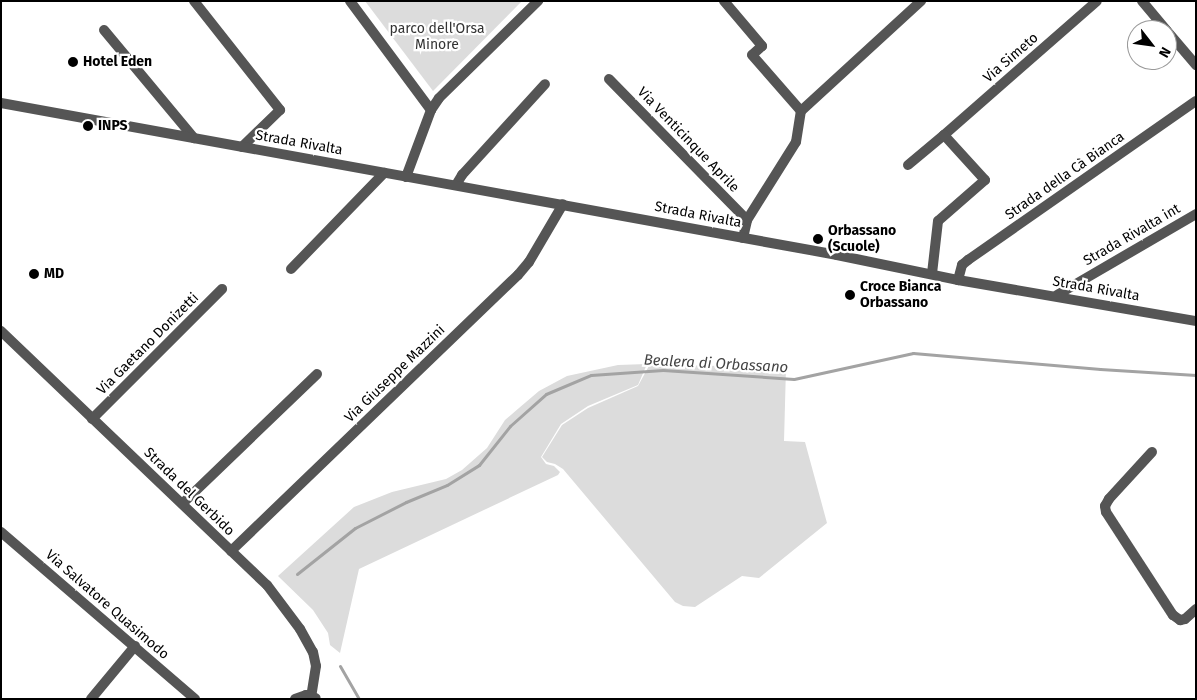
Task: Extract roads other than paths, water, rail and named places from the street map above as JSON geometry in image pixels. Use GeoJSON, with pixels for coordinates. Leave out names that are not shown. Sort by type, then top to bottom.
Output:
{"type":"FeatureCollection","features":[{"type":"Feature","properties":{"kind":"street"},"geometry":{"type":"LineString","coordinates":[[194,1],[280,110],[242,147]]}},
{"type":"Feature","properties":{"kind":"street"},"geometry":{"type":"LineString","coordinates":[[350,1],[431,110]]}},
{"type":"Feature","properties":{"kind":"street"},"geometry":{"type":"LineString","coordinates":[[406,177],[431,110],[439,98],[538,1]]}},
{"type":"Feature","properties":{"kind":"street"},"geometry":{"type":"LineString","coordinates":[[724,1],[762,46],[752,56],[802,111]]}},
{"type":"Feature","properties":{"kind":"street"},"geometry":{"type":"LineString","coordinates":[[743,238],[747,220],[796,142],[802,111],[921,1]]}},
{"type":"Feature","properties":{"kind":"street","name":"Via Simeto"},"geometry":{"type":"LineString","coordinates":[[908,166],[1097,1]]}},
{"type":"Feature","properties":{"kind":"street"},"geometry":{"type":"LineString","coordinates":[[1142,1],[1158,20]]}},
{"type":"Feature","properties":{"kind":"street"},"geometry":{"type":"LineString","coordinates":[[104,30],[194,138]]}},
{"type":"Feature","properties":{"kind":"street"},"geometry":{"type":"LineString","coordinates":[[1177,42],[1196,65]]}},
{"type":"Feature","properties":{"kind":"street","name":"Via Venticinque Aprile"},"geometry":{"type":"LineString","coordinates":[[610,79],[747,220]]}},
{"type":"Feature","properties":{"kind":"street"},"geometry":{"type":"LineString","coordinates":[[456,186],[462,175],[545,84]]}},
{"type":"Feature","properties":{"kind":"street","name":"Strada della Cà Bianca"},"geometry":{"type":"LineString","coordinates":[[958,280],[962,265],[968,260],[1196,102]]}},
{"type":"Feature","properties":{"kind":"street","name":"Strada Rivalta"},"geometry":{"type":"LineString","coordinates":[[1,103],[563,204],[958,280],[1057,295],[1196,321]]}},
{"type":"Feature","properties":{"kind":"street"},"geometry":{"type":"LineString","coordinates":[[932,274],[938,222],[985,180],[944,136]]}},
{"type":"Feature","properties":{"kind":"street"},"geometry":{"type":"LineString","coordinates":[[291,269],[384,173]]}},
{"type":"Feature","properties":{"kind":"street","name":"Via Giuseppe Mazzini"},"geometry":{"type":"LineString","coordinates":[[231,551],[518,275],[529,262],[563,204]]}},
{"type":"Feature","properties":{"kind":"street","name":"Strada Rivalta int"},"geometry":{"type":"LineString","coordinates":[[1057,295],[1196,214]]}},
{"type":"Feature","properties":{"kind":"street","name":"Via Gaetano Donizetti"},"geometry":{"type":"LineString","coordinates":[[92,419],[222,289]]}},
{"type":"Feature","properties":{"kind":"street","name":"Strada del Gerbido"},"geometry":{"type":"LineString","coordinates":[[1,331],[268,585],[309,643],[316,666],[314,697]]}},
{"type":"Feature","properties":{"kind":"street"},"geometry":{"type":"LineString","coordinates":[[183,503],[316,374]]}},
{"type":"Feature","properties":{"kind":"street"},"geometry":{"type":"LineString","coordinates":[[1152,452],[1109,499],[1105,506],[1106,512],[1174,615],[1180,620],[1185,619],[1196,609]]}},
{"type":"Feature","properties":{"kind":"street","name":"Via Salvatore Quasimodo"},"geometry":{"type":"LineString","coordinates":[[1,532],[195,699]]}},
{"type":"Feature","properties":{"kind":"street"},"geometry":{"type":"LineString","coordinates":[[91,699],[135,646]]}},
{"type":"Feature","properties":{"kind":"street"},"geometry":{"type":"LineString","coordinates":[[295,699],[301,696],[314,697]]}},
{"type":"Feature","properties":{"kind":"waterway","name":"Bealera di Orbassano"},"geometry":{"type":"LineString","coordinates":[[297,574],[355,528],[406,502],[447,485],[479,465],[510,426],[546,394],[591,375],[663,370],[794,379],[913,353],[1196,375]]}},
{"type":"Feature","properties":{"kind":"waterway"},"geometry":{"type":"LineString","coordinates":[[340,666],[359,699]]}},
{"type":"Feature","properties":{"kind":"place","name":"Hotel Eden"},"geometry":{"type":"Point","coordinates":[73,62]}},
{"type":"Feature","properties":{"kind":"place","name":"INPS"},"geometry":{"type":"Point","coordinates":[88,126]}},
{"type":"Feature","properties":{"kind":"place","name":"Orbassano (Scuole)"},"geometry":{"type":"Point","coordinates":[818,239]}},
{"type":"Feature","properties":{"kind":"place","name":"MD"},"geometry":{"type":"Point","coordinates":[34,274]}},
{"type":"Feature","properties":{"kind":"place","name":"Croce Bianca Orbassano"},"geometry":{"type":"Point","coordinates":[850,295]}},
{"type":"Feature","properties":{"kind":"park label","name":"parco dell'Orsa Minore"},"geometry":{"type":"Point","coordinates":[437,38]}}]}
